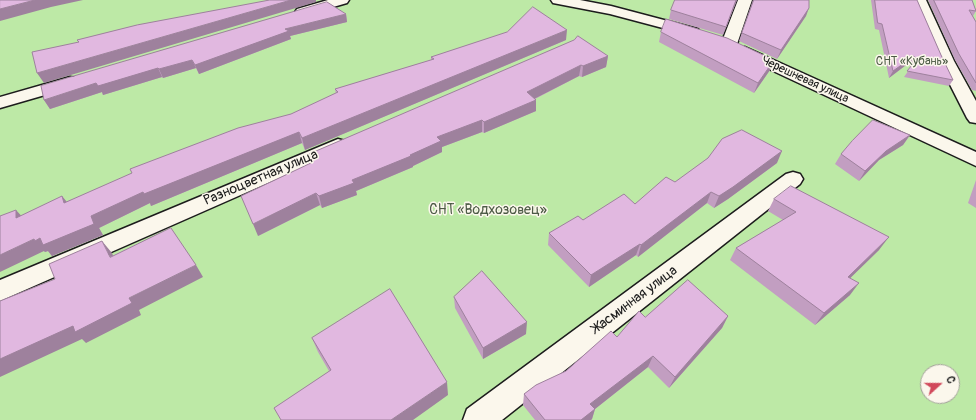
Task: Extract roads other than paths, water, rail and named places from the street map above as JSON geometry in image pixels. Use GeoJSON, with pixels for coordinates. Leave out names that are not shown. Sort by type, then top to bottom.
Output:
{"type":"FeatureCollection","features":[{"type":"Feature","properties":{"kind":"street"},"geometry":{"type":"LineString","coordinates":[[289,16],[342,0]]}},
{"type":"Feature","properties":{"kind":"street","name":"Черешневая улица"},"geometry":{"type":"LineString","coordinates":[[558,0],[611,10],[667,24],[717,40],[976,160]]}},
{"type":"Feature","properties":{"kind":"street"},"geometry":{"type":"LineString","coordinates":[[717,40],[745,0]]}},
{"type":"Feature","properties":{"kind":"street"},"geometry":{"type":"LineString","coordinates":[[919,0],[946,61],[976,118]]}},
{"type":"Feature","properties":{"kind":"street"},"geometry":{"type":"LineString","coordinates":[[0,103],[84,78]]}},
{"type":"Feature","properties":{"kind":"street","name":"Разноцветная улица"},"geometry":{"type":"LineString","coordinates":[[0,291],[356,137]]}},
{"type":"Feature","properties":{"kind":"street","name":"Жасминная улица"},"geometry":{"type":"LineString","coordinates":[[478,420],[793,179]]}},
{"type":"Feature","properties":{"kind":"park label","name":"СНТ «Кубань»"},"geometry":{"type":"Point","coordinates":[912,62]}},
{"type":"Feature","properties":{"kind":"park label","name":"СНТ «Водхозовец»"},"geometry":{"type":"Point","coordinates":[488,210]}}]}
